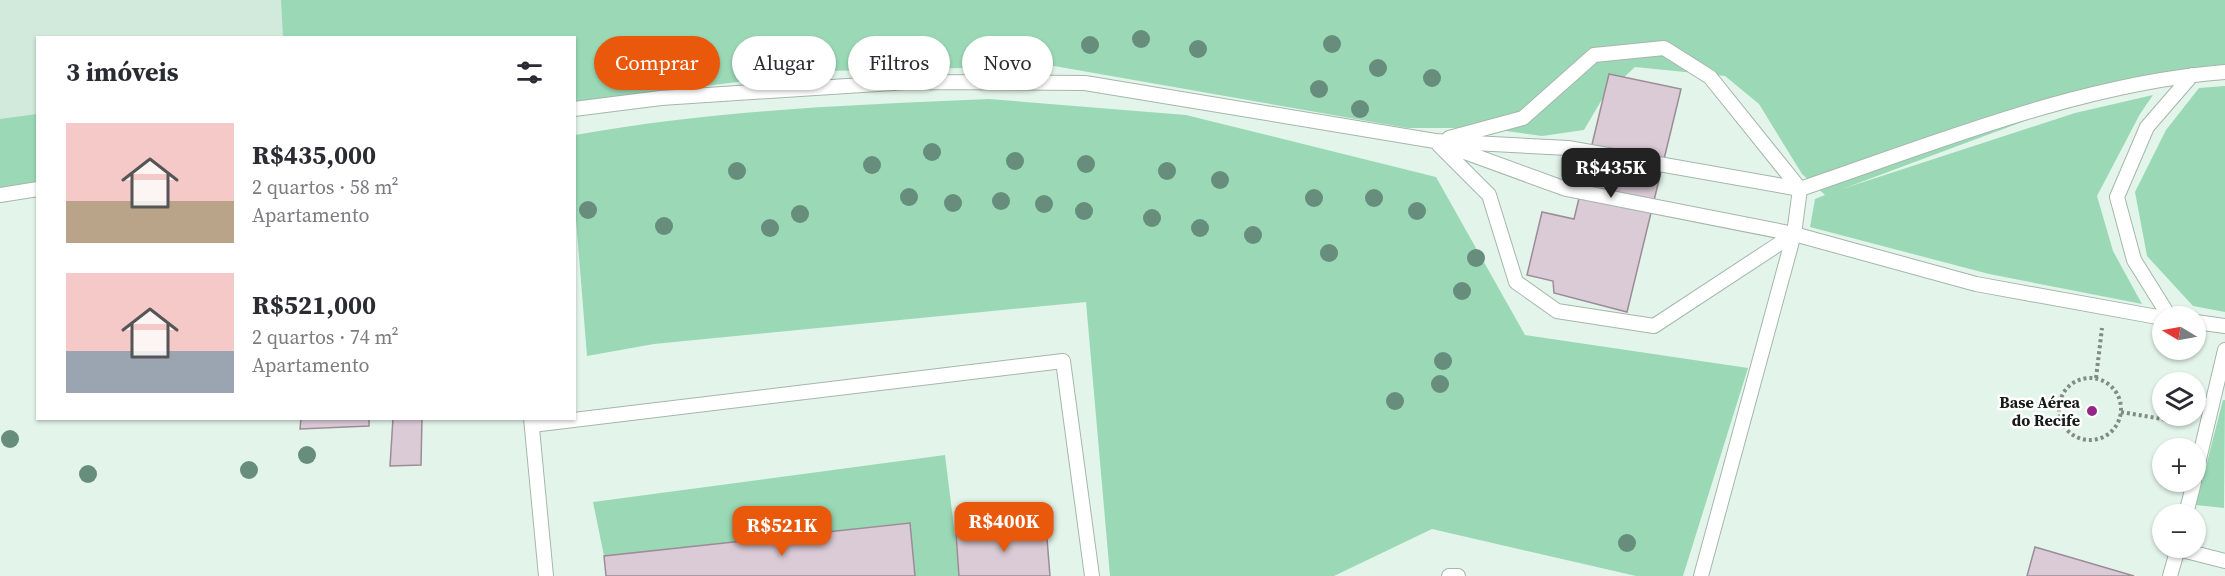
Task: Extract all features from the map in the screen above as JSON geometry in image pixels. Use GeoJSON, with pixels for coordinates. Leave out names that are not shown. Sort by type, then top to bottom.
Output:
{"type":"FeatureCollection","features":[{"type":"Feature","properties":{"kind":"lane"},"geometry":{"type":"LineString","coordinates":[[1435,141],[1523,118],[1594,55],[1664,48],[1710,77],[1800,189],[1794,234],[1701,576]]}},
{"type":"Feature","properties":{"kind":"lane"},"geometry":{"type":"LineString","coordinates":[[576,109],[661,98],[909,82],[1085,83],[1435,141],[1568,148],[1800,189],[2082,97],[2192,75],[2225,72]]}},
{"type":"Feature","properties":{"kind":"lane"},"geometry":{"type":"LineString","coordinates":[[2163,306],[2134,260],[2116,197],[2147,127],[2192,75]]}},
{"type":"Feature","properties":{"kind":"lane"},"geometry":{"type":"LineString","coordinates":[[1435,141],[1566,189],[1794,234],[1976,284],[2152,316]]}},
{"type":"Feature","properties":{"kind":"lane"},"geometry":{"type":"LineString","coordinates":[[1435,141],[1488,195],[1516,282],[1557,310],[1654,326],[1794,234]]}},
{"type":"Feature","properties":{"kind":"lane"},"geometry":{"type":"LineString","coordinates":[[0,195],[36,189]]}},
{"type":"Feature","properties":{"kind":"lane"},"geometry":{"type":"LineString","coordinates":[[2206,323],[2225,326]]}},
{"type":"Feature","properties":{"kind":"lane"},"geometry":{"type":"LineString","coordinates":[[2204,438],[2225,350]]}},
{"type":"Feature","properties":{"kind":"lane"},"geometry":{"type":"LineString","coordinates":[[576,417],[1063,361],[1092,576]]}},
{"type":"Feature","properties":{"kind":"lane"},"geometry":{"type":"LineString","coordinates":[[546,576],[532,422],[549,420]]}},
{"type":"Feature","properties":{"kind":"lane"},"geometry":{"type":"LineString","coordinates":[[2206,556],[2225,561]]}},
{"type":"Feature","properties":{"kind":"lane"},"geometry":{"type":"LineString","coordinates":[[2170,576],[2175,558]]}},
{"type":"Feature","properties":{"kind":"lane"},"geometry":{"type":"LineString","coordinates":[[1449,576],[1458,576]]}},
{"type":"Feature","properties":{"kind":"path"},"geometry":{"type":"LineString","coordinates":[[2096,378],[2104,307]]}},
{"type":"Feature","properties":{"kind":"path"},"geometry":{"type":"LineString","coordinates":[[2096,378],[2116,392],[2121,411],[2116,426],[2110,433],[2094,440],[2077,438],[2063,426],[2059,408],[2064,392],[2078,380],[2096,378]]}},
{"type":"Feature","properties":{"kind":"path"},"geometry":{"type":"LineString","coordinates":[[2121,411],[2206,427]]}},
{"type":"Feature","properties":{"kind":"shaded area"},"geometry":{"type":"Polygon","coordinates":[[[0,0],[1184,0],[576,38],[576,36],[36,36],[36,181],[0,188],[0,0]]]}},
{"type":"Feature","properties":{"kind":"green space"},"geometry":{"type":"Polygon","coordinates":[[[281,0],[2225,0],[2225,71],[2148,75],[1845,188],[2075,113],[2153,95],[2140,114],[2097,196],[2113,251],[2142,304],[1989,274],[1810,227],[1815,199],[1825,195],[1802,174],[1759,104],[1725,76],[1635,67],[1604,96],[1584,130],[1542,136],[1485,128],[1407,128],[1053,66],[1053,36],[962,36],[962,68],[950,68],[950,36],[848,36],[848,71],[836,71],[836,36],[732,36],[732,83],[720,84],[720,36],[594,36],[594,90],[673,90],[576,102],[576,36],[283,36],[281,0]]]}},
{"type":"Feature","properties":{"kind":"green space"},"geometry":{"type":"Polygon","coordinates":[[[2225,86],[2225,312],[2206,308],[2206,306],[2193,306],[2147,256],[2135,192],[2166,130],[2199,88],[2225,86]]]}},
{"type":"Feature","properties":{"kind":"green space"},"geometry":{"type":"Polygon","coordinates":[[[989,99],[1186,115],[1436,177],[1525,335],[1748,368],[1683,576],[1636,576],[1432,529],[1334,576],[1110,576],[1086,302],[654,344],[587,356],[576,219],[576,135],[730,114],[833,106],[989,99]]]}},
{"type":"Feature","properties":{"kind":"green space"},"geometry":{"type":"Polygon","coordinates":[[[36,114],[36,191],[0,200],[0,119],[36,114]]]}},
{"type":"Feature","properties":{"kind":"green space"},"geometry":{"type":"Polygon","coordinates":[[[2223,400],[2225,400],[2224,508],[2196,504],[2199,492],[2206,492],[2206,466],[2223,400]]]}},
{"type":"Feature","properties":{"kind":"green space"},"geometry":{"type":"Polygon","coordinates":[[[945,455],[960,576],[915,576],[909,523],[604,556],[593,502],[945,455]]]}},
{"type":"Feature","properties":{"kind":"building"},"geometry":{"type":"Polygon","coordinates":[[[1609,74],[1681,89],[1627,312],[1554,293],[1553,281],[1527,275],[1542,212],[1574,219],[1609,74]]]}},
{"type":"Feature","properties":{"kind":"building"},"geometry":{"type":"Polygon","coordinates":[[[301,420],[369,420],[369,426],[300,429],[301,420]]]}},
{"type":"Feature","properties":{"kind":"building"},"geometry":{"type":"Polygon","coordinates":[[[393,420],[422,420],[421,465],[390,466],[393,420]]]}},
{"type":"Feature","properties":{"kind":"building"},"geometry":{"type":"Polygon","coordinates":[[[910,523],[915,576],[606,576],[604,556],[910,523]]]}},
{"type":"Feature","properties":{"kind":"building"},"geometry":{"type":"Polygon","coordinates":[[[1046,526],[1050,576],[959,576],[956,534],[1046,526]]]}},
{"type":"Feature","properties":{"kind":"building"},"geometry":{"type":"Polygon","coordinates":[[[2035,547],[2134,576],[2027,576],[2035,547]]]}},
{"type":"Feature","properties":{"kind":"place","name":"Base Aérea do Recife"},"geometry":{"type":"Point","coordinates":[2092,411]}}]}
